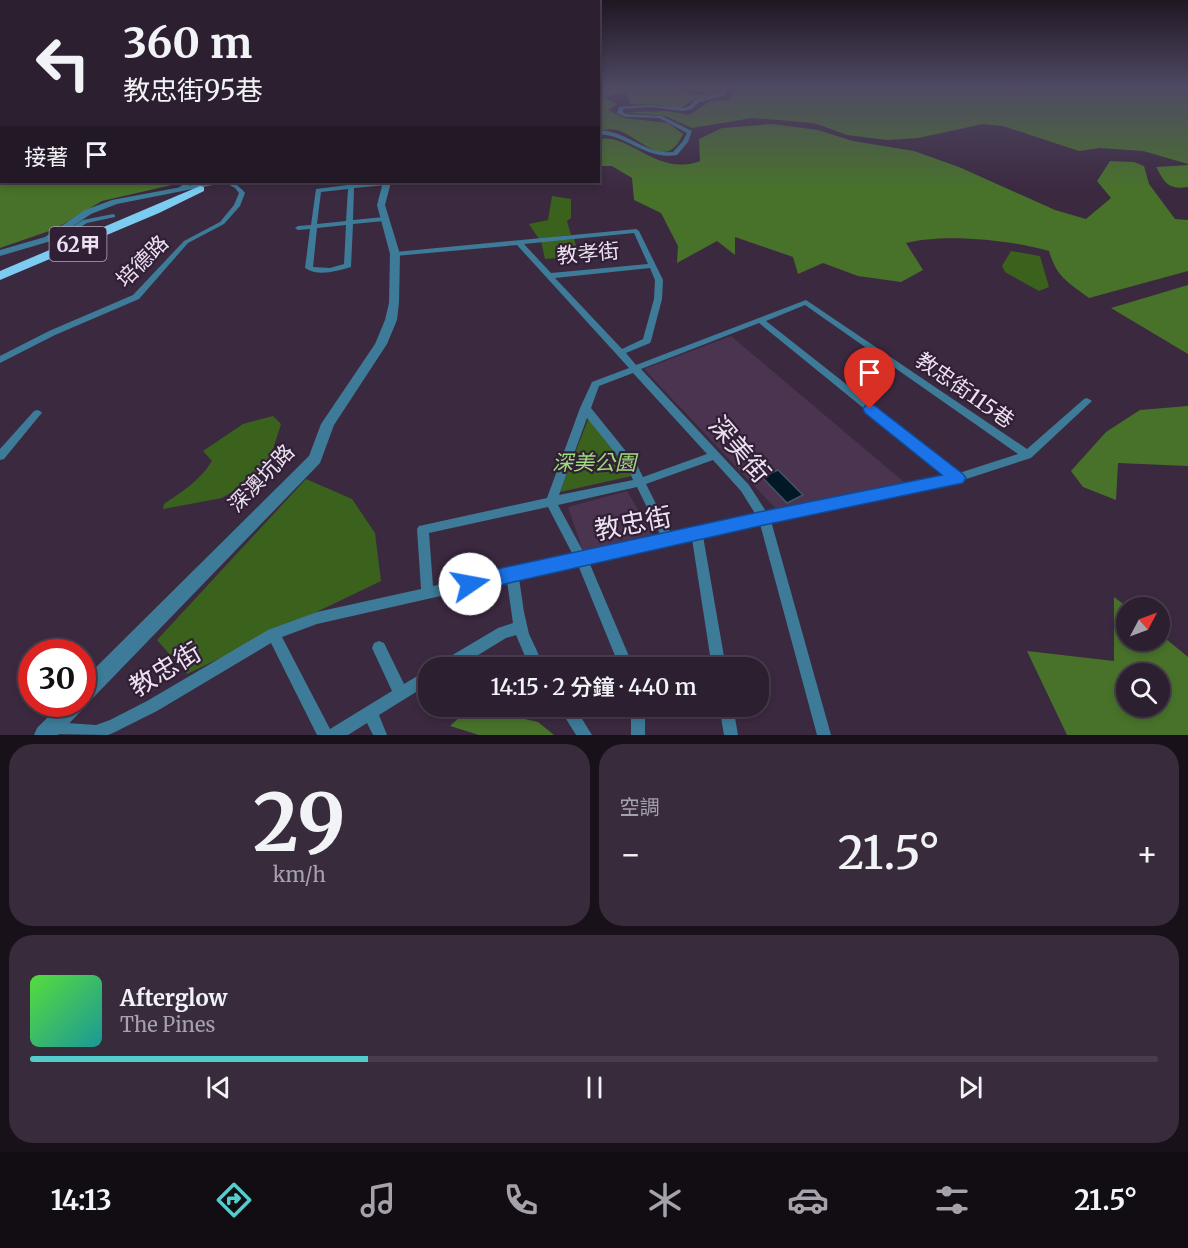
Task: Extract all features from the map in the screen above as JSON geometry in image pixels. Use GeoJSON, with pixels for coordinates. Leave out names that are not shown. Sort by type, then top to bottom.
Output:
{"type":"FeatureCollection","features":[{"type":"Feature","properties":{"kind":"highway","name":"62甲"},"geometry":{"type":"LineString","coordinates":[[0,276],[152,210],[191,187]]}},
{"type":"Feature","properties":{"kind":"highway","name":"62甲"},"geometry":{"type":"LineString","coordinates":[[0,271],[152,210]]}},
{"type":"Feature","properties":{"kind":"street"},"geometry":{"type":"LineString","coordinates":[[600,132],[616,134],[656,154],[675,154],[690,132],[669,121]]}},
{"type":"Feature","properties":{"kind":"street"},"geometry":{"type":"LineString","coordinates":[[48,239],[80,217],[106,205],[139,195],[213,183]]}},
{"type":"Feature","properties":{"kind":"street","name":"培德路"},"geometry":{"type":"LineString","coordinates":[[0,360],[52,333],[136,297],[186,242],[222,223],[237,206],[242,193],[237,187],[228,183]]}},
{"type":"Feature","properties":{"kind":"street"},"geometry":{"type":"LineString","coordinates":[[351,184],[348,265],[330,270],[309,268],[318,190],[351,184],[369,183]]}},
{"type":"Feature","properties":{"kind":"street","name":"深澳坑路"},"geometry":{"type":"LineString","coordinates":[[96,681],[315,459],[328,424],[381,344],[391,320],[394,303],[395,254],[381,205],[387,183]]}},
{"type":"Feature","properties":{"kind":"street"},"geometry":{"type":"LineString","coordinates":[[0,254],[61,237],[85,220],[112,216]]}},
{"type":"Feature","properties":{"kind":"street"},"geometry":{"type":"LineString","coordinates":[[298,228],[384,219]]}},
{"type":"Feature","properties":{"kind":"street"},"geometry":{"type":"LineString","coordinates":[[395,254],[636,231],[657,275],[659,287],[647,341],[619,353]]}},
{"type":"Feature","properties":{"kind":"street","name":"教孝街"},"geometry":{"type":"LineString","coordinates":[[519,243],[549,276],[652,266]]}},
{"type":"Feature","properties":{"kind":"street","name":"深美街"},"geometry":{"type":"LineString","coordinates":[[549,276],[745,488],[764,518],[824,735]]}},
{"type":"Feature","properties":{"kind":"street","name":"教忠街115巷"},"geometry":{"type":"LineString","coordinates":[[760,320],[801,303],[809,303],[1027,455]]}},
{"type":"Feature","properties":{"kind":"street"},"geometry":{"type":"LineString","coordinates":[[622,657],[581,558],[551,502],[595,384],[760,320],[957,478]]}},
{"type":"Feature","properties":{"kind":"street","name":"教忠街"},"geometry":{"type":"LineString","coordinates":[[47,732],[88,732],[113,726],[152,706],[273,634],[317,618],[581,558],[957,478],[1027,455],[1087,401]]}},
{"type":"Feature","properties":{"kind":"street"},"geometry":{"type":"LineString","coordinates":[[585,408],[633,468],[638,483],[669,541]]}},
{"type":"Feature","properties":{"kind":"street"},"geometry":{"type":"LineString","coordinates":[[0,456],[37,413]]}},
{"type":"Feature","properties":{"kind":"street"},"geometry":{"type":"LineString","coordinates":[[427,593],[423,529],[638,483],[715,455]]}},
{"type":"Feature","properties":{"kind":"street"},"geometry":{"type":"LineString","coordinates":[[697,534],[717,657]]}},
{"type":"Feature","properties":{"kind":"street"},"geometry":{"type":"LineString","coordinates":[[512,574],[519,628],[531,657]]}},
{"type":"Feature","properties":{"kind":"street"},"geometry":{"type":"LineString","coordinates":[[462,657],[503,632],[519,628]]}},
{"type":"Feature","properties":{"kind":"street"},"geometry":{"type":"LineString","coordinates":[[273,634],[325,735]]}},
{"type":"Feature","properties":{"kind":"street"},"geometry":{"type":"LineString","coordinates":[[379,648],[401,693]]}},
{"type":"Feature","properties":{"kind":"street"},"geometry":{"type":"LineString","coordinates":[[334,735],[418,683]]}},
{"type":"Feature","properties":{"kind":"street"},"geometry":{"type":"LineString","coordinates":[[370,712],[381,735]]}},
{"type":"Feature","properties":{"kind":"street"},"geometry":{"type":"LineString","coordinates":[[47,732],[61,717]]}},
{"type":"Feature","properties":{"kind":"street"},"geometry":{"type":"LineString","coordinates":[[573,717],[585,735]]}},
{"type":"Feature","properties":{"kind":"street"},"geometry":{"type":"LineString","coordinates":[[638,717],[638,735]]}},
{"type":"Feature","properties":{"kind":"street"},"geometry":{"type":"LineString","coordinates":[[728,717],[731,735]]}},
{"type":"Feature","properties":{"kind":"shaded area"},"geometry":{"type":"Polygon","coordinates":[[[731,336],[904,482],[778,511],[644,369],[731,336]]]}},
{"type":"Feature","properties":{"kind":"shaded area"},"geometry":{"type":"Polygon","coordinates":[[[627,491],[654,537],[583,551],[568,507],[627,491]]]}},
{"type":"Feature","properties":{"kind":"green space"},"geometry":{"type":"Polygon","coordinates":[[[600,121],[668,123],[683,134],[669,151],[661,152],[617,130],[600,130],[600,121]]]}},
{"type":"Feature","properties":{"kind":"green space"},"geometry":{"type":"Polygon","coordinates":[[[677,121],[732,121],[692,128],[677,121]]]}},
{"type":"Feature","properties":{"kind":"green space"},"geometry":{"type":"Polygon","coordinates":[[[793,121],[1188,121],[1188,164],[1143,151],[1100,148],[1079,151],[1003,126],[983,124],[918,138],[887,140],[847,135],[814,123],[793,121]]]}},
{"type":"Feature","properties":{"kind":"green space"},"geometry":{"type":"Polygon","coordinates":[[[773,124],[818,130],[853,141],[914,151],[959,167],[1055,210],[1086,219],[1111,198],[1097,181],[1110,161],[1134,162],[1144,166],[1149,184],[1175,219],[1188,220],[1188,271],[1089,298],[1060,274],[1049,251],[997,241],[958,238],[939,238],[906,243],[923,270],[901,282],[858,276],[823,263],[798,274],[793,257],[735,237],[735,255],[717,241],[677,263],[678,246],[661,213],[634,200],[632,178],[612,166],[600,166],[600,139],[611,139],[623,143],[671,164],[685,164],[700,161],[699,139],[722,128],[773,124]]]}},
{"type":"Feature","properties":{"kind":"green space"},"geometry":{"type":"Polygon","coordinates":[[[1188,165],[1188,187],[1181,188],[1168,184],[1156,167],[1188,165]]]}},
{"type":"Feature","properties":{"kind":"green space"},"geometry":{"type":"Polygon","coordinates":[[[0,183],[181,183],[102,201],[55,229],[0,248],[0,183]]]}},
{"type":"Feature","properties":{"kind":"green space"},"geometry":{"type":"Polygon","coordinates":[[[552,196],[571,199],[571,218],[567,221],[571,235],[539,239],[529,224],[548,220],[552,196]]]}},
{"type":"Feature","properties":{"kind":"green space"},"geometry":{"type":"Polygon","coordinates":[[[574,239],[579,256],[545,259],[541,241],[574,239]]]}},
{"type":"Feature","properties":{"kind":"green space"},"geometry":{"type":"Polygon","coordinates":[[[1011,251],[1040,256],[1049,287],[1039,291],[1005,272],[1002,266],[1011,251]]]}},
{"type":"Feature","properties":{"kind":"green space"},"geometry":{"type":"Polygon","coordinates":[[[1188,285],[1188,354],[1111,308],[1188,285]]]}},
{"type":"Feature","properties":{"kind":"green space"},"geometry":{"type":"Polygon","coordinates":[[[1188,406],[1188,466],[1118,463],[1116,500],[1083,487],[1071,471],[1106,432],[1140,410],[1188,406]]]}},
{"type":"Feature","properties":{"kind":"green space"},"geometry":{"type":"Polygon","coordinates":[[[273,416],[281,424],[266,471],[222,498],[163,509],[164,504],[190,485],[212,461],[203,451],[243,424],[273,416]]]}},
{"type":"Feature","properties":{"kind":"green space","name":"深美公園"},"geometry":{"type":"Polygon","coordinates":[[[589,417],[632,476],[560,492],[589,417]]]}},
{"type":"Feature","properties":{"kind":"green space"},"geometry":{"type":"Polygon","coordinates":[[[306,479],[352,499],[375,533],[381,581],[187,674],[157,640],[306,479]]]}},
{"type":"Feature","properties":{"kind":"green space"},"geometry":{"type":"Polygon","coordinates":[[[1114,597],[1116,599],[1116,651],[1170,651],[1170,642],[1188,657],[1188,735],[1067,735],[1027,651],[1114,661],[1114,597]]]}},
{"type":"Feature","properties":{"kind":"green space"},"geometry":{"type":"Polygon","coordinates":[[[460,717],[516,717],[538,722],[554,735],[479,735],[450,726],[460,717]]]}},
{"type":"Feature","properties":{"kind":"water"},"geometry":{"type":"Polygon","coordinates":[[[778,470],[803,495],[787,503],[762,477],[778,470]]]}},
{"type":"Feature","properties":{"kind":"route"},"geometry":{"type":"LineString","coordinates":[[470,584],[764,518],[957,478],[870,409]]}}]}
